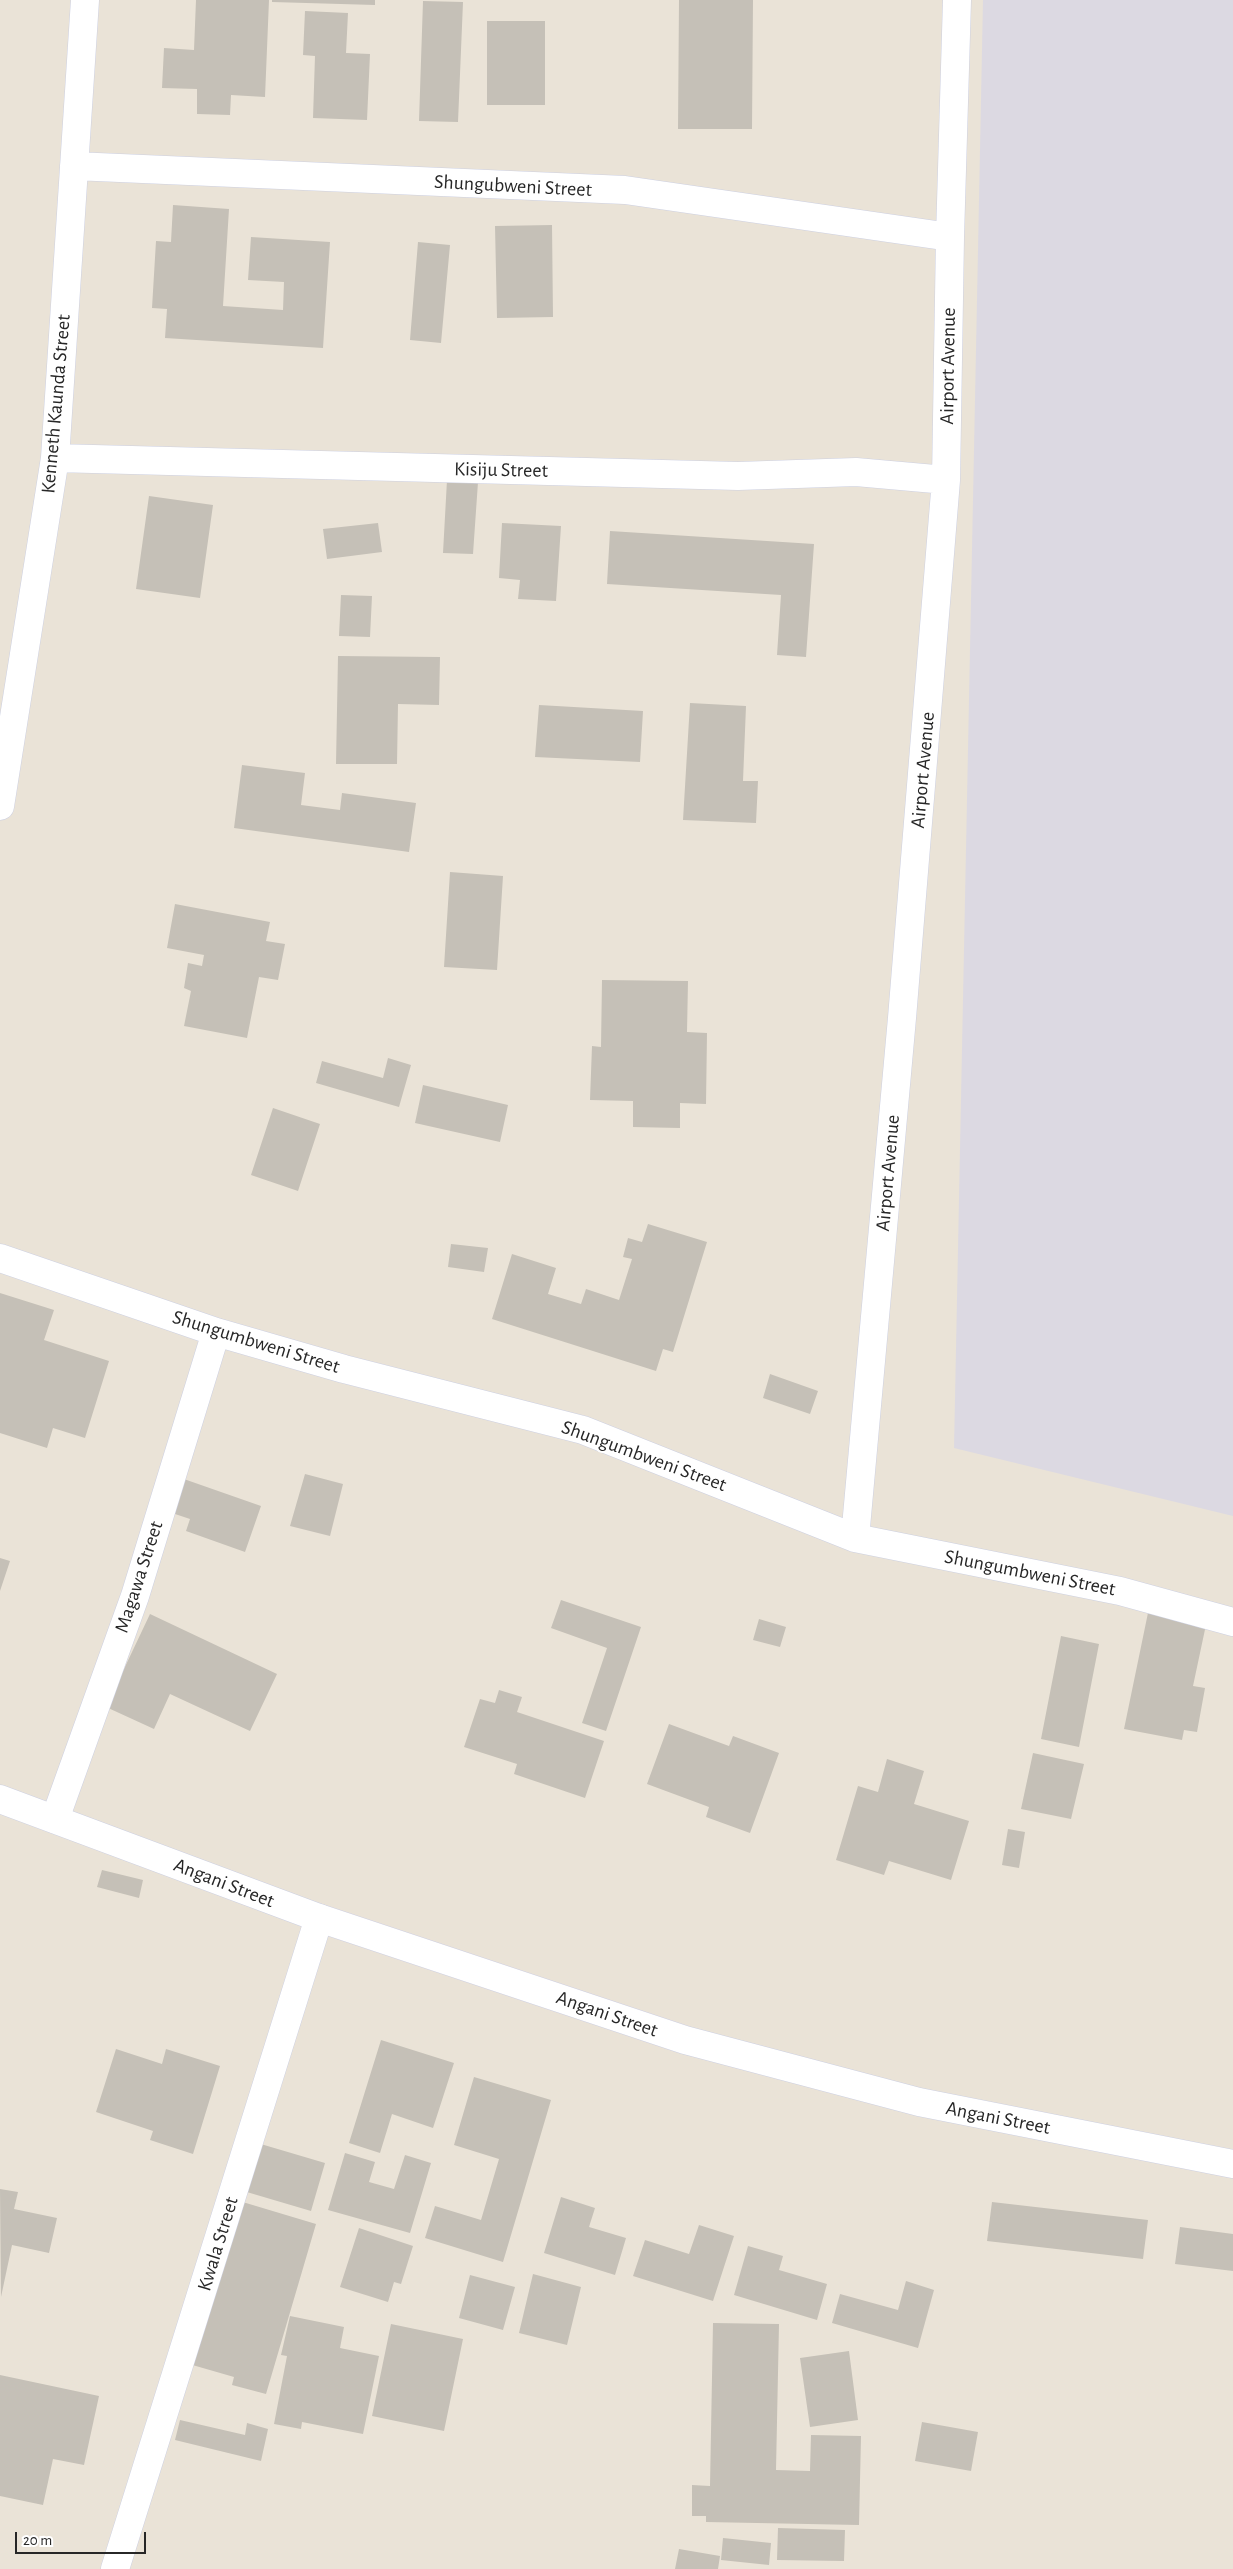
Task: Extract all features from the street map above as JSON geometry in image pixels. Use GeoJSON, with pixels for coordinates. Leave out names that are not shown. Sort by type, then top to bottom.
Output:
{"type":"FeatureCollection","features":[{"type":"Feature","properties":{"kind":"street","name":"Kenneth Kaunda Street"},"geometry":{"type":"LineString","coordinates":[[0,806],[55,458],[85,0]]}},
{"type":"Feature","properties":{"kind":"street","name":"Airport Avenue"},"geometry":{"type":"LineString","coordinates":[[855,1538],[903,1008],[946,480],[950,237],[957,0]]}},
{"type":"Feature","properties":{"kind":"street","name":"Shungubweni Street"},"geometry":{"type":"LineString","coordinates":[[74,166],[625,190],[950,237]]}},
{"type":"Feature","properties":{"kind":"street","name":"Kisiju Street"},"geometry":{"type":"LineString","coordinates":[[55,458],[738,476],[856,472],[946,480]]}},
{"type":"Feature","properties":{"kind":"street","name":"Shungumbweni Street"},"geometry":{"type":"LineString","coordinates":[[0,1258],[216,1332],[344,1369],[583,1430],[855,1538],[1120,1591],[1233,1622]]}},
{"type":"Feature","properties":{"kind":"street","name":"Magawa Street"},"geometry":{"type":"LineString","coordinates":[[55,1819],[134,1596],[216,1332]]}},
{"type":"Feature","properties":{"kind":"street","name":"Angani Street"},"geometry":{"type":"LineString","coordinates":[[0,1799],[320,1918],[685,2040],[919,2102],[1233,2164]]}},
{"type":"Feature","properties":{"kind":"street","name":"Kwala Street"},"geometry":{"type":"LineString","coordinates":[[115,2569],[320,1918]]}},
{"type":"Feature","properties":{"kind":"shaded area"},"geometry":{"type":"Polygon","coordinates":[[[983,0],[1233,0],[1233,1516],[954,1448],[983,0]]]}},
{"type":"Feature","properties":{"kind":"building"},"geometry":{"type":"Polygon","coordinates":[[[196,0],[269,0],[265,97],[231,95],[230,115],[197,114],[197,89],[162,88],[164,48],[194,50],[196,0]]]}},
{"type":"Feature","properties":{"kind":"building"},"geometry":{"type":"Polygon","coordinates":[[[272,0],[375,0],[375,5],[272,2],[272,0]]]}},
{"type":"Feature","properties":{"kind":"building"},"geometry":{"type":"Polygon","coordinates":[[[679,0],[753,0],[752,129],[678,129],[679,0]]]}},
{"type":"Feature","properties":{"kind":"building"},"geometry":{"type":"Polygon","coordinates":[[[423,1],[463,2],[458,122],[419,121],[423,1]]]}},
{"type":"Feature","properties":{"kind":"building"},"geometry":{"type":"Polygon","coordinates":[[[305,11],[348,13],[346,53],[370,54],[367,120],[313,118],[315,56],[303,55],[305,11]]]}},
{"type":"Feature","properties":{"kind":"building"},"geometry":{"type":"Polygon","coordinates":[[[487,21],[545,21],[545,105],[487,105],[487,21]]]}},
{"type":"Feature","properties":{"kind":"building"},"geometry":{"type":"Polygon","coordinates":[[[173,205],[229,209],[223,306],[283,310],[284,282],[248,280],[251,237],[330,242],[323,348],[165,338],[167,309],[152,308],[156,241],[171,242],[173,205]]]}},
{"type":"Feature","properties":{"kind":"building"},"geometry":{"type":"Polygon","coordinates":[[[552,225],[553,317],[497,318],[495,226],[552,225]]]}},
{"type":"Feature","properties":{"kind":"building"},"geometry":{"type":"Polygon","coordinates":[[[418,242],[450,245],[441,343],[410,340],[418,242]]]}},
{"type":"Feature","properties":{"kind":"building"},"geometry":{"type":"Polygon","coordinates":[[[447,480],[478,482],[473,554],[443,553],[447,480]]]}},
{"type":"Feature","properties":{"kind":"building"},"geometry":{"type":"Polygon","coordinates":[[[149,496],[213,505],[200,598],[136,589],[149,496]]]}},
{"type":"Feature","properties":{"kind":"building"},"geometry":{"type":"Polygon","coordinates":[[[378,523],[382,552],[327,559],[323,529],[378,523]]]}},
{"type":"Feature","properties":{"kind":"building"},"geometry":{"type":"Polygon","coordinates":[[[502,523],[561,526],[556,601],[518,599],[520,580],[499,578],[502,523]]]}},
{"type":"Feature","properties":{"kind":"building"},"geometry":{"type":"Polygon","coordinates":[[[610,531],[814,544],[806,657],[777,655],[781,595],[607,584],[610,531]]]}},
{"type":"Feature","properties":{"kind":"building"},"geometry":{"type":"Polygon","coordinates":[[[341,595],[372,596],[370,637],[339,636],[341,595]]]}},
{"type":"Feature","properties":{"kind":"building"},"geometry":{"type":"Polygon","coordinates":[[[338,656],[440,657],[439,705],[398,704],[397,764],[336,764],[338,656]]]}},
{"type":"Feature","properties":{"kind":"building"},"geometry":{"type":"Polygon","coordinates":[[[690,703],[746,706],[743,781],[758,781],[756,823],[683,820],[690,703]]]}},
{"type":"Feature","properties":{"kind":"building"},"geometry":{"type":"Polygon","coordinates":[[[539,705],[643,711],[640,762],[535,757],[539,705]]]}},
{"type":"Feature","properties":{"kind":"building"},"geometry":{"type":"Polygon","coordinates":[[[242,765],[305,773],[301,805],[340,810],[342,793],[416,803],[409,852],[234,828],[242,765]]]}},
{"type":"Feature","properties":{"kind":"building"},"geometry":{"type":"Polygon","coordinates":[[[450,872],[503,876],[497,970],[444,967],[450,872]]]}},
{"type":"Feature","properties":{"kind":"building"},"geometry":{"type":"Polygon","coordinates":[[[175,904],[270,922],[266,941],[285,944],[278,980],[259,977],[247,1038],[184,1026],[191,991],[184,988],[188,963],[202,966],[204,955],[167,948],[175,904]]]}},
{"type":"Feature","properties":{"kind":"building"},"geometry":{"type":"Polygon","coordinates":[[[602,980],[688,981],[687,1032],[707,1033],[706,1104],[680,1103],[680,1128],[633,1127],[633,1101],[590,1100],[592,1046],[601,1047],[602,980]]]}},
{"type":"Feature","properties":{"kind":"building"},"geometry":{"type":"Polygon","coordinates":[[[388,1058],[411,1065],[399,1107],[316,1083],[322,1061],[383,1078],[388,1058]]]}},
{"type":"Feature","properties":{"kind":"building"},"geometry":{"type":"Polygon","coordinates":[[[423,1085],[508,1105],[500,1142],[415,1123],[423,1085]]]}},
{"type":"Feature","properties":{"kind":"building"},"geometry":{"type":"Polygon","coordinates":[[[273,1108],[320,1124],[298,1191],[251,1175],[273,1108]]]}},
{"type":"Feature","properties":{"kind":"building"},"geometry":{"type":"Polygon","coordinates":[[[648,1224],[707,1242],[673,1352],[663,1349],[656,1371],[492,1319],[512,1254],[556,1268],[548,1294],[581,1304],[586,1289],[619,1300],[632,1259],[623,1257],[628,1238],[642,1242],[648,1224]]]}},
{"type":"Feature","properties":{"kind":"building"},"geometry":{"type":"Polygon","coordinates":[[[451,1244],[488,1248],[484,1272],[448,1267],[451,1244]]]}},
{"type":"Feature","properties":{"kind":"building"},"geometry":{"type":"Polygon","coordinates":[[[0,1293],[54,1310],[44,1340],[109,1361],[85,1438],[53,1428],[47,1448],[0,1433],[0,1293]]]}},
{"type":"Feature","properties":{"kind":"building"},"geometry":{"type":"Polygon","coordinates":[[[770,1374],[818,1391],[810,1414],[763,1398],[770,1374]]]}},
{"type":"Feature","properties":{"kind":"building"},"geometry":{"type":"Polygon","coordinates":[[[305,1474],[343,1484],[330,1536],[290,1526],[305,1474]]]}},
{"type":"Feature","properties":{"kind":"building"},"geometry":{"type":"Polygon","coordinates":[[[181,1478],[261,1506],[245,1552],[186,1531],[190,1519],[169,1512],[181,1478]]]}},
{"type":"Feature","properties":{"kind":"building"},"geometry":{"type":"Polygon","coordinates":[[[0,1558],[10,1561],[0,1591],[0,1558]]]}},
{"type":"Feature","properties":{"kind":"building"},"geometry":{"type":"Polygon","coordinates":[[[561,1600],[641,1627],[606,1731],[582,1723],[607,1648],[551,1628],[561,1600]]]}},
{"type":"Feature","properties":{"kind":"building"},"geometry":{"type":"Polygon","coordinates":[[[1149,1608],[1207,1620],[1193,1686],[1205,1688],[1197,1732],[1184,1730],[1182,1740],[1124,1729],[1149,1608]]]}},
{"type":"Feature","properties":{"kind":"building"},"geometry":{"type":"Polygon","coordinates":[[[150,1614],[277,1674],[250,1731],[170,1694],[154,1729],[106,1707],[150,1614]]]}},
{"type":"Feature","properties":{"kind":"building"},"geometry":{"type":"Polygon","coordinates":[[[759,1619],[786,1627],[780,1647],[753,1640],[759,1619]]]}},
{"type":"Feature","properties":{"kind":"building"},"geometry":{"type":"Polygon","coordinates":[[[1061,1636],[1099,1644],[1079,1747],[1041,1739],[1061,1636]]]}},
{"type":"Feature","properties":{"kind":"building"},"geometry":{"type":"Polygon","coordinates":[[[499,1690],[522,1697],[517,1712],[604,1741],[585,1798],[514,1774],[517,1764],[464,1747],[480,1699],[495,1703],[499,1690]]]}},
{"type":"Feature","properties":{"kind":"building"},"geometry":{"type":"Polygon","coordinates":[[[669,1724],[729,1746],[733,1736],[779,1753],[750,1833],[706,1817],[709,1807],[647,1784],[669,1724]]]}},
{"type":"Feature","properties":{"kind":"building"},"geometry":{"type":"Polygon","coordinates":[[[1033,1753],[1084,1764],[1071,1819],[1021,1809],[1033,1753]]]}},
{"type":"Feature","properties":{"kind":"building"},"geometry":{"type":"Polygon","coordinates":[[[887,1759],[924,1771],[914,1804],[969,1821],[951,1880],[889,1861],[884,1875],[836,1860],[858,1786],[878,1792],[887,1759]]]}},
{"type":"Feature","properties":{"kind":"building"},"geometry":{"type":"Polygon","coordinates":[[[1008,1829],[1025,1832],[1019,1868],[1002,1865],[1008,1829]]]}},
{"type":"Feature","properties":{"kind":"building"},"geometry":{"type":"Polygon","coordinates":[[[102,1870],[143,1880],[139,1898],[97,1887],[102,1870]]]}},
{"type":"Feature","properties":{"kind":"building"},"geometry":{"type":"Polygon","coordinates":[[[381,2040],[454,2063],[433,2128],[392,2114],[380,2153],[349,2143],[381,2040]]]}},
{"type":"Feature","properties":{"kind":"building"},"geometry":{"type":"Polygon","coordinates":[[[116,2049],[162,2064],[166,2049],[220,2066],[193,2154],[150,2140],[153,2131],[96,2112],[116,2049]]]}},
{"type":"Feature","properties":{"kind":"building"},"geometry":{"type":"Polygon","coordinates":[[[474,2077],[551,2100],[503,2262],[425,2238],[435,2206],[481,2220],[499,2159],[454,2145],[474,2077]]]}},
{"type":"Feature","properties":{"kind":"building"},"geometry":{"type":"Polygon","coordinates":[[[254,2142],[325,2163],[311,2211],[240,2190],[254,2142]]]}},
{"type":"Feature","properties":{"kind":"building"},"geometry":{"type":"Polygon","coordinates":[[[345,2153],[375,2162],[369,2182],[394,2189],[405,2155],[431,2163],[410,2233],[328,2210],[345,2153]]]}},
{"type":"Feature","properties":{"kind":"building"},"geometry":{"type":"Polygon","coordinates":[[[0,2189],[18,2192],[14,2209],[57,2218],[49,2253],[12,2245],[1,2297],[0,2189]]]}},
{"type":"Feature","properties":{"kind":"building"},"geometry":{"type":"Polygon","coordinates":[[[561,2197],[595,2208],[589,2227],[626,2238],[615,2275],[544,2253],[561,2197]]]}},
{"type":"Feature","properties":{"kind":"building"},"geometry":{"type":"Polygon","coordinates":[[[236,2200],[316,2224],[266,2394],[232,2385],[234,2377],[189,2364],[236,2200]]]}},
{"type":"Feature","properties":{"kind":"building"},"geometry":{"type":"Polygon","coordinates":[[[992,2202],[1148,2220],[1143,2259],[987,2241],[992,2202]]]}},
{"type":"Feature","properties":{"kind":"building"},"geometry":{"type":"Polygon","coordinates":[[[699,2225],[734,2236],[713,2301],[633,2276],[645,2240],[689,2254],[699,2225]]]}},
{"type":"Feature","properties":{"kind":"building"},"geometry":{"type":"Polygon","coordinates":[[[1180,2227],[1233,2234],[1233,2271],[1175,2264],[1180,2227]]]}},
{"type":"Feature","properties":{"kind":"building"},"geometry":{"type":"Polygon","coordinates":[[[359,2228],[413,2246],[401,2284],[394,2282],[388,2302],[340,2287],[359,2228]]]}},
{"type":"Feature","properties":{"kind":"building"},"geometry":{"type":"Polygon","coordinates":[[[748,2246],[783,2256],[779,2270],[827,2284],[817,2320],[734,2295],[748,2246]]]}},
{"type":"Feature","properties":{"kind":"building"},"geometry":{"type":"Polygon","coordinates":[[[533,2274],[581,2287],[567,2345],[519,2333],[533,2274]]]}},
{"type":"Feature","properties":{"kind":"building"},"geometry":{"type":"Polygon","coordinates":[[[470,2275],[515,2287],[503,2330],[459,2318],[470,2275]]]}},
{"type":"Feature","properties":{"kind":"building"},"geometry":{"type":"Polygon","coordinates":[[[906,2281],[934,2290],[918,2348],[832,2323],[840,2294],[898,2310],[906,2281]]]}},
{"type":"Feature","properties":{"kind":"building"},"geometry":{"type":"Polygon","coordinates":[[[290,2316],[344,2327],[340,2348],[379,2356],[363,2434],[302,2422],[301,2429],[274,2424],[287,2356],[281,2355],[290,2316]]]}},
{"type":"Feature","properties":{"kind":"building"},"geometry":{"type":"Polygon","coordinates":[[[713,2323],[779,2324],[776,2470],[810,2471],[811,2435],[861,2436],[859,2525],[706,2522],[706,2516],[692,2516],[692,2485],[710,2486],[713,2323]]]}},
{"type":"Feature","properties":{"kind":"building"},"geometry":{"type":"Polygon","coordinates":[[[391,2324],[463,2339],[444,2431],[372,2416],[391,2324]]]}},
{"type":"Feature","properties":{"kind":"building"},"geometry":{"type":"Polygon","coordinates":[[[849,2351],[858,2420],[810,2427],[800,2358],[849,2351]]]}},
{"type":"Feature","properties":{"kind":"building"},"geometry":{"type":"Polygon","coordinates":[[[0,2375],[99,2396],[84,2465],[53,2459],[43,2505],[0,2496],[0,2375]]]}},
{"type":"Feature","properties":{"kind":"building"},"geometry":{"type":"Polygon","coordinates":[[[180,2420],[245,2435],[247,2423],[268,2429],[261,2461],[175,2440],[180,2420]]]}},
{"type":"Feature","properties":{"kind":"building"},"geometry":{"type":"Polygon","coordinates":[[[922,2422],[978,2432],[971,2471],[915,2461],[922,2422]]]}},
{"type":"Feature","properties":{"kind":"building"},"geometry":{"type":"Polygon","coordinates":[[[778,2528],[845,2530],[844,2561],[777,2560],[778,2528]]]}},
{"type":"Feature","properties":{"kind":"building"},"geometry":{"type":"Polygon","coordinates":[[[723,2538],[771,2543],[769,2565],[721,2560],[723,2538]]]}},
{"type":"Feature","properties":{"kind":"building"},"geometry":{"type":"Polygon","coordinates":[[[679,2549],[720,2556],[718,2569],[675,2569],[679,2549]]]}}]}
